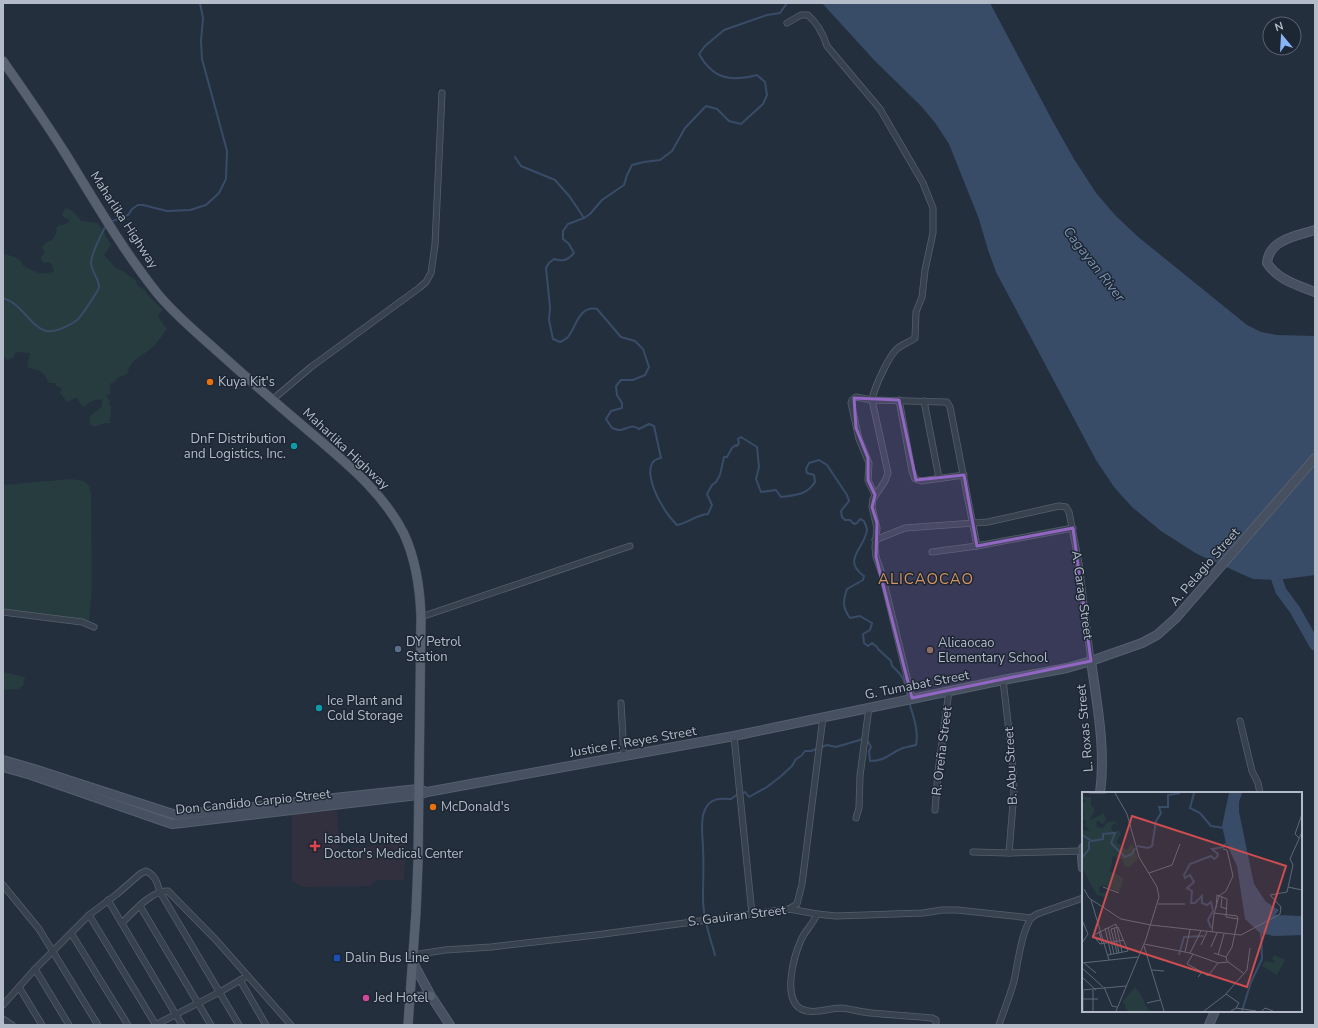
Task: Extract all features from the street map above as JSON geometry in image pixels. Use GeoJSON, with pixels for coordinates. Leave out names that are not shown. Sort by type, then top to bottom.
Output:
{"type":"FeatureCollection","features":[{"type":"Feature","properties":{"kind":"main road","name":"Maharlika Highway"},"geometry":{"type":"LineString","coordinates":[[3,61],[61,146],[120,242],[163,298],[203,339],[339,457],[372,488],[394,517],[404,534],[415,564],[419,581],[422,617],[421,792],[413,958],[408,1025]]}},
{"type":"Feature","properties":{"kind":"main road"},"geometry":{"type":"LineString","coordinates":[[1315,230],[1276,244],[1269,253],[1268,263],[1273,271],[1287,281],[1315,292]]}},
{"type":"Feature","properties":{"kind":"main road","name":"A. Pelagio Street"},"geometry":{"type":"LineString","coordinates":[[1091,662],[1142,643],[1157,635],[1176,618],[1315,458]]}},
{"type":"Feature","properties":{"kind":"main road","name":"G. Tumabat Street"},"geometry":{"type":"LineString","coordinates":[[842,713],[1091,662]]}},
{"type":"Feature","properties":{"kind":"main road","name":"L. Roxas Street"},"geometry":{"type":"LineString","coordinates":[[1091,662],[1098,706],[1102,760],[1100,792]]}},
{"type":"Feature","properties":{"kind":"main road","name":"Justice F. Reyes Street"},"geometry":{"type":"LineString","coordinates":[[421,792],[734,736],[842,713]]}},
{"type":"Feature","properties":{"kind":"main road","name":"Don Candido Carpio Street"},"geometry":{"type":"LineString","coordinates":[[3,760],[176,815],[421,792]]}},
{"type":"Feature","properties":{"kind":"main road","name":"Don Candido Carpio Street"},"geometry":{"type":"LineString","coordinates":[[3,767],[31,775],[172,824],[385,800],[421,792]]}},
{"type":"Feature","properties":{"kind":"main road"},"geometry":{"type":"LineString","coordinates":[[413,958],[431,996],[450,1025]]}},
{"type":"Feature","properties":{"kind":"main road"},"geometry":{"type":"LineString","coordinates":[[409,997],[431,996]]}},
{"type":"Feature","properties":{"kind":"main road"},"geometry":{"type":"LineString","coordinates":[[1208,1025],[1214,1012]]}},
{"type":"Feature","properties":{"kind":"street"},"geometry":{"type":"LineString","coordinates":[[787,23],[801,15],[808,15],[817,23],[824,36],[827,46],[880,109],[923,183],[933,208],[933,233],[925,270],[922,297],[916,312],[915,338],[898,348],[884,370],[874,391],[872,400],[888,473],[885,481],[873,499],[872,507],[877,523],[875,540],[876,557],[882,574],[910,699]]}},
{"type":"Feature","properties":{"kind":"street"},"geometry":{"type":"LineString","coordinates":[[272,400],[311,367],[419,288],[429,278],[435,245],[442,93]]}},
{"type":"Feature","properties":{"kind":"street"},"geometry":{"type":"LineString","coordinates":[[876,496],[868,480],[870,463],[859,439],[852,403],[854,398],[856,397],[872,400],[947,402],[950,407],[977,546]]}},
{"type":"Feature","properties":{"kind":"street"},"geometry":{"type":"LineString","coordinates":[[899,400],[913,475],[918,480],[964,476]]}},
{"type":"Feature","properties":{"kind":"street"},"geometry":{"type":"LineString","coordinates":[[924,401],[939,478]]}},
{"type":"Feature","properties":{"kind":"street","name":"A. Carag Street"},"geometry":{"type":"LineString","coordinates":[[973,523],[988,522],[1062,506],[1066,507],[1069,512],[1073,528],[1079,564],[1091,662]]}},
{"type":"Feature","properties":{"kind":"street"},"geometry":{"type":"LineString","coordinates":[[875,540],[906,528],[973,523]]}},
{"type":"Feature","properties":{"kind":"street"},"geometry":{"type":"LineString","coordinates":[[932,552],[977,546],[1073,528]]}},
{"type":"Feature","properties":{"kind":"street"},"geometry":{"type":"LineString","coordinates":[[422,617],[630,546]]}},
{"type":"Feature","properties":{"kind":"street"},"geometry":{"type":"LineString","coordinates":[[3,612],[82,622],[94,627]]}},
{"type":"Feature","properties":{"kind":"street","name":"B. Abu Street"},"geometry":{"type":"LineString","coordinates":[[1004,680],[1014,791],[1009,853]]}},
{"type":"Feature","properties":{"kind":"street","name":"R. Oreña Street"},"geometry":{"type":"LineString","coordinates":[[935,810],[938,772],[949,691]]}},
{"type":"Feature","properties":{"kind":"street"},"geometry":{"type":"LineString","coordinates":[[621,703],[624,756]]}},
{"type":"Feature","properties":{"kind":"street"},"geometry":{"type":"LineString","coordinates":[[856,818],[859,808],[864,735],[869,707]]}},
{"type":"Feature","properties":{"kind":"street"},"geometry":{"type":"LineString","coordinates":[[789,909],[797,904],[802,884],[823,717]]}},
{"type":"Feature","properties":{"kind":"street"},"geometry":{"type":"LineString","coordinates":[[1240,720],[1252,771],[1258,783],[1260,792]]}},
{"type":"Feature","properties":{"kind":"street"},"geometry":{"type":"LineString","coordinates":[[734,736],[752,914]]}},
{"type":"Feature","properties":{"kind":"street"},"geometry":{"type":"LineString","coordinates":[[973,852],[1009,853],[1082,850]]}},
{"type":"Feature","properties":{"kind":"street"},"geometry":{"type":"LineString","coordinates":[[3,1005],[35,969],[89,915],[140,874],[146,871],[154,876],[160,892],[239,1025]]}},
{"type":"Feature","properties":{"kind":"street"},"geometry":{"type":"LineString","coordinates":[[3,885],[39,929],[98,1025]]}},
{"type":"Feature","properties":{"kind":"street"},"geometry":{"type":"LineString","coordinates":[[122,922],[140,906],[160,892],[168,891],[216,940],[291,1025]]}},
{"type":"Feature","properties":{"kind":"street","name":"S. Gauiran Street"},"geometry":{"type":"LineString","coordinates":[[413,958],[445,950],[491,947],[596,935],[789,909],[836,916],[923,913],[942,910],[1031,918],[1037,914],[1082,898]]}},
{"type":"Feature","properties":{"kind":"street"},"geometry":{"type":"LineString","coordinates":[[108,900],[182,1025]]}},
{"type":"Feature","properties":{"kind":"street"},"geometry":{"type":"LineString","coordinates":[[140,906],[211,1025]]}},
{"type":"Feature","properties":{"kind":"street"},"geometry":{"type":"LineString","coordinates":[[817,914],[813,923],[800,942],[790,979],[792,998],[801,1009],[813,1011],[842,1008],[879,1014],[932,1018],[936,1020],[936,1025]]}},
{"type":"Feature","properties":{"kind":"street"},"geometry":{"type":"LineString","coordinates":[[89,915],[155,1025],[220,992],[247,976]]}},
{"type":"Feature","properties":{"kind":"street"},"geometry":{"type":"LineString","coordinates":[[998,1025],[1010,996],[1021,947],[1031,918]]}},
{"type":"Feature","properties":{"kind":"street"},"geometry":{"type":"LineString","coordinates":[[71,933],[128,1025]]}},
{"type":"Feature","properties":{"kind":"street"},"geometry":{"type":"LineString","coordinates":[[35,969],[69,1025]]}},
{"type":"Feature","properties":{"kind":"street"},"geometry":{"type":"LineString","coordinates":[[240,980],[266,1025]]}},
{"type":"Feature","properties":{"kind":"street"},"geometry":{"type":"LineString","coordinates":[[19,987],[42,1025]]}},
{"type":"Feature","properties":{"kind":"street"},"geometry":{"type":"LineString","coordinates":[[3,1019],[12,1025]]}},
{"type":"Feature","properties":{"kind":"highlighted area"},"geometry":{"type":"Polygon","coordinates":[[[854,398],[899,400],[916,480],[964,475],[977,546],[1073,528],[1091,661],[912,698],[876,557],[877,523],[872,507],[875,495],[868,480],[868,458],[856,428],[854,398]]]}},
{"type":"Feature","properties":{"kind":"shaded area","name":"Isabela United Doctor's Medical Center"},"geometry":{"type":"Polygon","coordinates":[[[337,810],[339,850],[406,842],[404,880],[379,880],[372,883],[370,886],[302,887],[292,881],[292,815],[337,810]]]}},
{"type":"Feature","properties":{"kind":"green space"},"geometry":{"type":"Polygon","coordinates":[[[65,208],[74,213],[81,221],[98,223],[111,245],[104,255],[117,269],[123,271],[135,280],[138,286],[145,290],[163,310],[158,315],[167,329],[151,348],[134,361],[127,374],[117,378],[115,382],[111,383],[111,393],[106,396],[110,401],[109,404],[111,406],[110,423],[105,423],[94,427],[90,424],[89,417],[102,406],[102,400],[95,400],[84,407],[77,397],[67,402],[60,393],[62,388],[56,386],[55,383],[49,383],[40,371],[27,367],[30,353],[16,352],[13,358],[7,360],[3,356],[3,254],[20,260],[24,266],[35,272],[46,273],[54,271],[49,262],[44,263],[41,260],[41,256],[45,251],[42,248],[45,243],[52,240],[57,232],[56,228],[69,222],[69,219],[62,215],[65,208]]]}},
{"type":"Feature","properties":{"kind":"green space"},"geometry":{"type":"Polygon","coordinates":[[[71,479],[84,481],[89,486],[91,494],[92,589],[89,621],[3,610],[3,485],[71,479]]]}},
{"type":"Feature","properties":{"kind":"green space"},"geometry":{"type":"Polygon","coordinates":[[[3,672],[25,677],[23,686],[18,689],[3,690],[3,672]]]}},
{"type":"Feature","properties":{"kind":"water","name":"Cagayan River"},"geometry":{"type":"Polygon","coordinates":[[[822,3],[990,3],[1074,159],[1096,193],[1115,215],[1137,236],[1247,325],[1261,332],[1277,335],[1315,336],[1315,575],[1277,580],[1253,579],[1197,554],[1161,531],[1132,507],[1114,487],[1096,460],[996,272],[979,219],[949,144],[936,124],[922,107],[875,61],[822,3]]]}},
{"type":"Feature","properties":{"kind":"waterway"},"geometry":{"type":"LineString","coordinates":[[110,222],[128,215],[132,209],[138,205],[167,211],[190,210],[206,205],[219,193],[226,179],[227,151],[202,59],[201,41],[203,18],[200,3]]}},
{"type":"Feature","properties":{"kind":"waterway"},"geometry":{"type":"LineString","coordinates":[[787,3],[780,13],[767,15],[724,30],[705,46],[699,54],[710,69],[723,76],[739,78],[757,75],[765,82],[767,95],[763,104],[741,124],[729,121],[717,109],[706,106],[685,128],[672,151],[660,160],[632,165],[624,185],[602,200],[590,214],[568,224],[563,231],[563,239],[569,244],[574,253],[565,260],[554,259],[546,268],[550,307],[549,320],[553,339],[560,342],[568,337],[582,313],[586,310],[597,309],[621,337],[635,341],[643,349],[649,367],[645,375],[633,380],[621,380],[616,386],[617,395],[622,403],[622,408],[611,411],[606,419],[612,428],[618,430],[631,427],[636,427],[639,429],[649,424],[654,426],[661,458],[655,460],[651,465],[651,478],[659,500],[677,525],[708,514],[712,505],[707,494],[720,475],[724,457],[727,457],[732,448],[736,445],[737,446],[739,443],[738,439],[741,437],[757,447],[759,467],[756,479],[761,492],[776,490],[781,497],[801,494],[808,490],[815,482],[814,475],[807,473],[806,469],[809,463],[819,460],[827,465],[847,495],[849,501],[841,511],[842,517],[845,520],[850,520],[854,524],[860,519],[864,521],[867,529],[854,559],[854,565],[864,576],[863,580],[847,589],[844,607],[850,618],[860,616],[872,623],[870,630],[863,634],[864,643],[868,646],[872,643],[891,661],[892,666],[903,680],[908,698]]}},
{"type":"Feature","properties":{"kind":"waterway"},"geometry":{"type":"LineString","coordinates":[[515,157],[521,166],[555,180],[570,197],[584,218]]}},
{"type":"Feature","properties":{"kind":"waterway"},"geometry":{"type":"LineString","coordinates":[[3,298],[21,310],[35,325],[46,331],[58,330],[74,322],[79,318],[99,287],[91,260],[96,246],[107,225]]}},
{"type":"Feature","properties":{"kind":"waterway"},"geometry":{"type":"LineString","coordinates":[[1281,567],[1277,580],[1281,591],[1295,610],[1315,645]]}},
{"type":"Feature","properties":{"kind":"waterway"},"geometry":{"type":"LineString","coordinates":[[715,955],[707,927],[703,905],[702,821],[706,807],[712,801],[719,799],[731,799],[745,792],[749,797],[767,787],[792,766],[796,759],[805,751],[811,751],[827,745],[836,747],[863,739],[867,740],[871,747],[869,751],[870,761],[876,761],[898,750],[916,745],[916,729],[909,702]]}},
{"type":"Feature","properties":{"kind":"place","name":"Kuya Kit's"},"geometry":{"type":"Point","coordinates":[210,382]}},
{"type":"Feature","properties":{"kind":"place","name":"DnF Distribution and Logistics, Inc."},"geometry":{"type":"Point","coordinates":[294,446]}},
{"type":"Feature","properties":{"kind":"place","name":"DY Petrol Station"},"geometry":{"type":"Point","coordinates":[398,649]}},
{"type":"Feature","properties":{"kind":"place","name":"Alicaocao Elementary School"},"geometry":{"type":"Point","coordinates":[930,650]}},
{"type":"Feature","properties":{"kind":"place","name":"Ice Plant and Cold Storage"},"geometry":{"type":"Point","coordinates":[319,708]}},
{"type":"Feature","properties":{"kind":"place","name":"McDonald's"},"geometry":{"type":"Point","coordinates":[433,807]}},
{"type":"Feature","properties":{"kind":"place","name":"Isabela United Doctor's Medical Center"},"geometry":{"type":"Point","coordinates":[315,846]}},
{"type":"Feature","properties":{"kind":"place","name":"Dalin Bus Line"},"geometry":{"type":"Point","coordinates":[337,958]}},
{"type":"Feature","properties":{"kind":"place","name":"Jed Hotel"},"geometry":{"type":"Point","coordinates":[366,998]}},
{"type":"Feature","properties":{"kind":"district","name":"ALICAOCAO"},"geometry":{"type":"Point","coordinates":[926,579]}}]}
